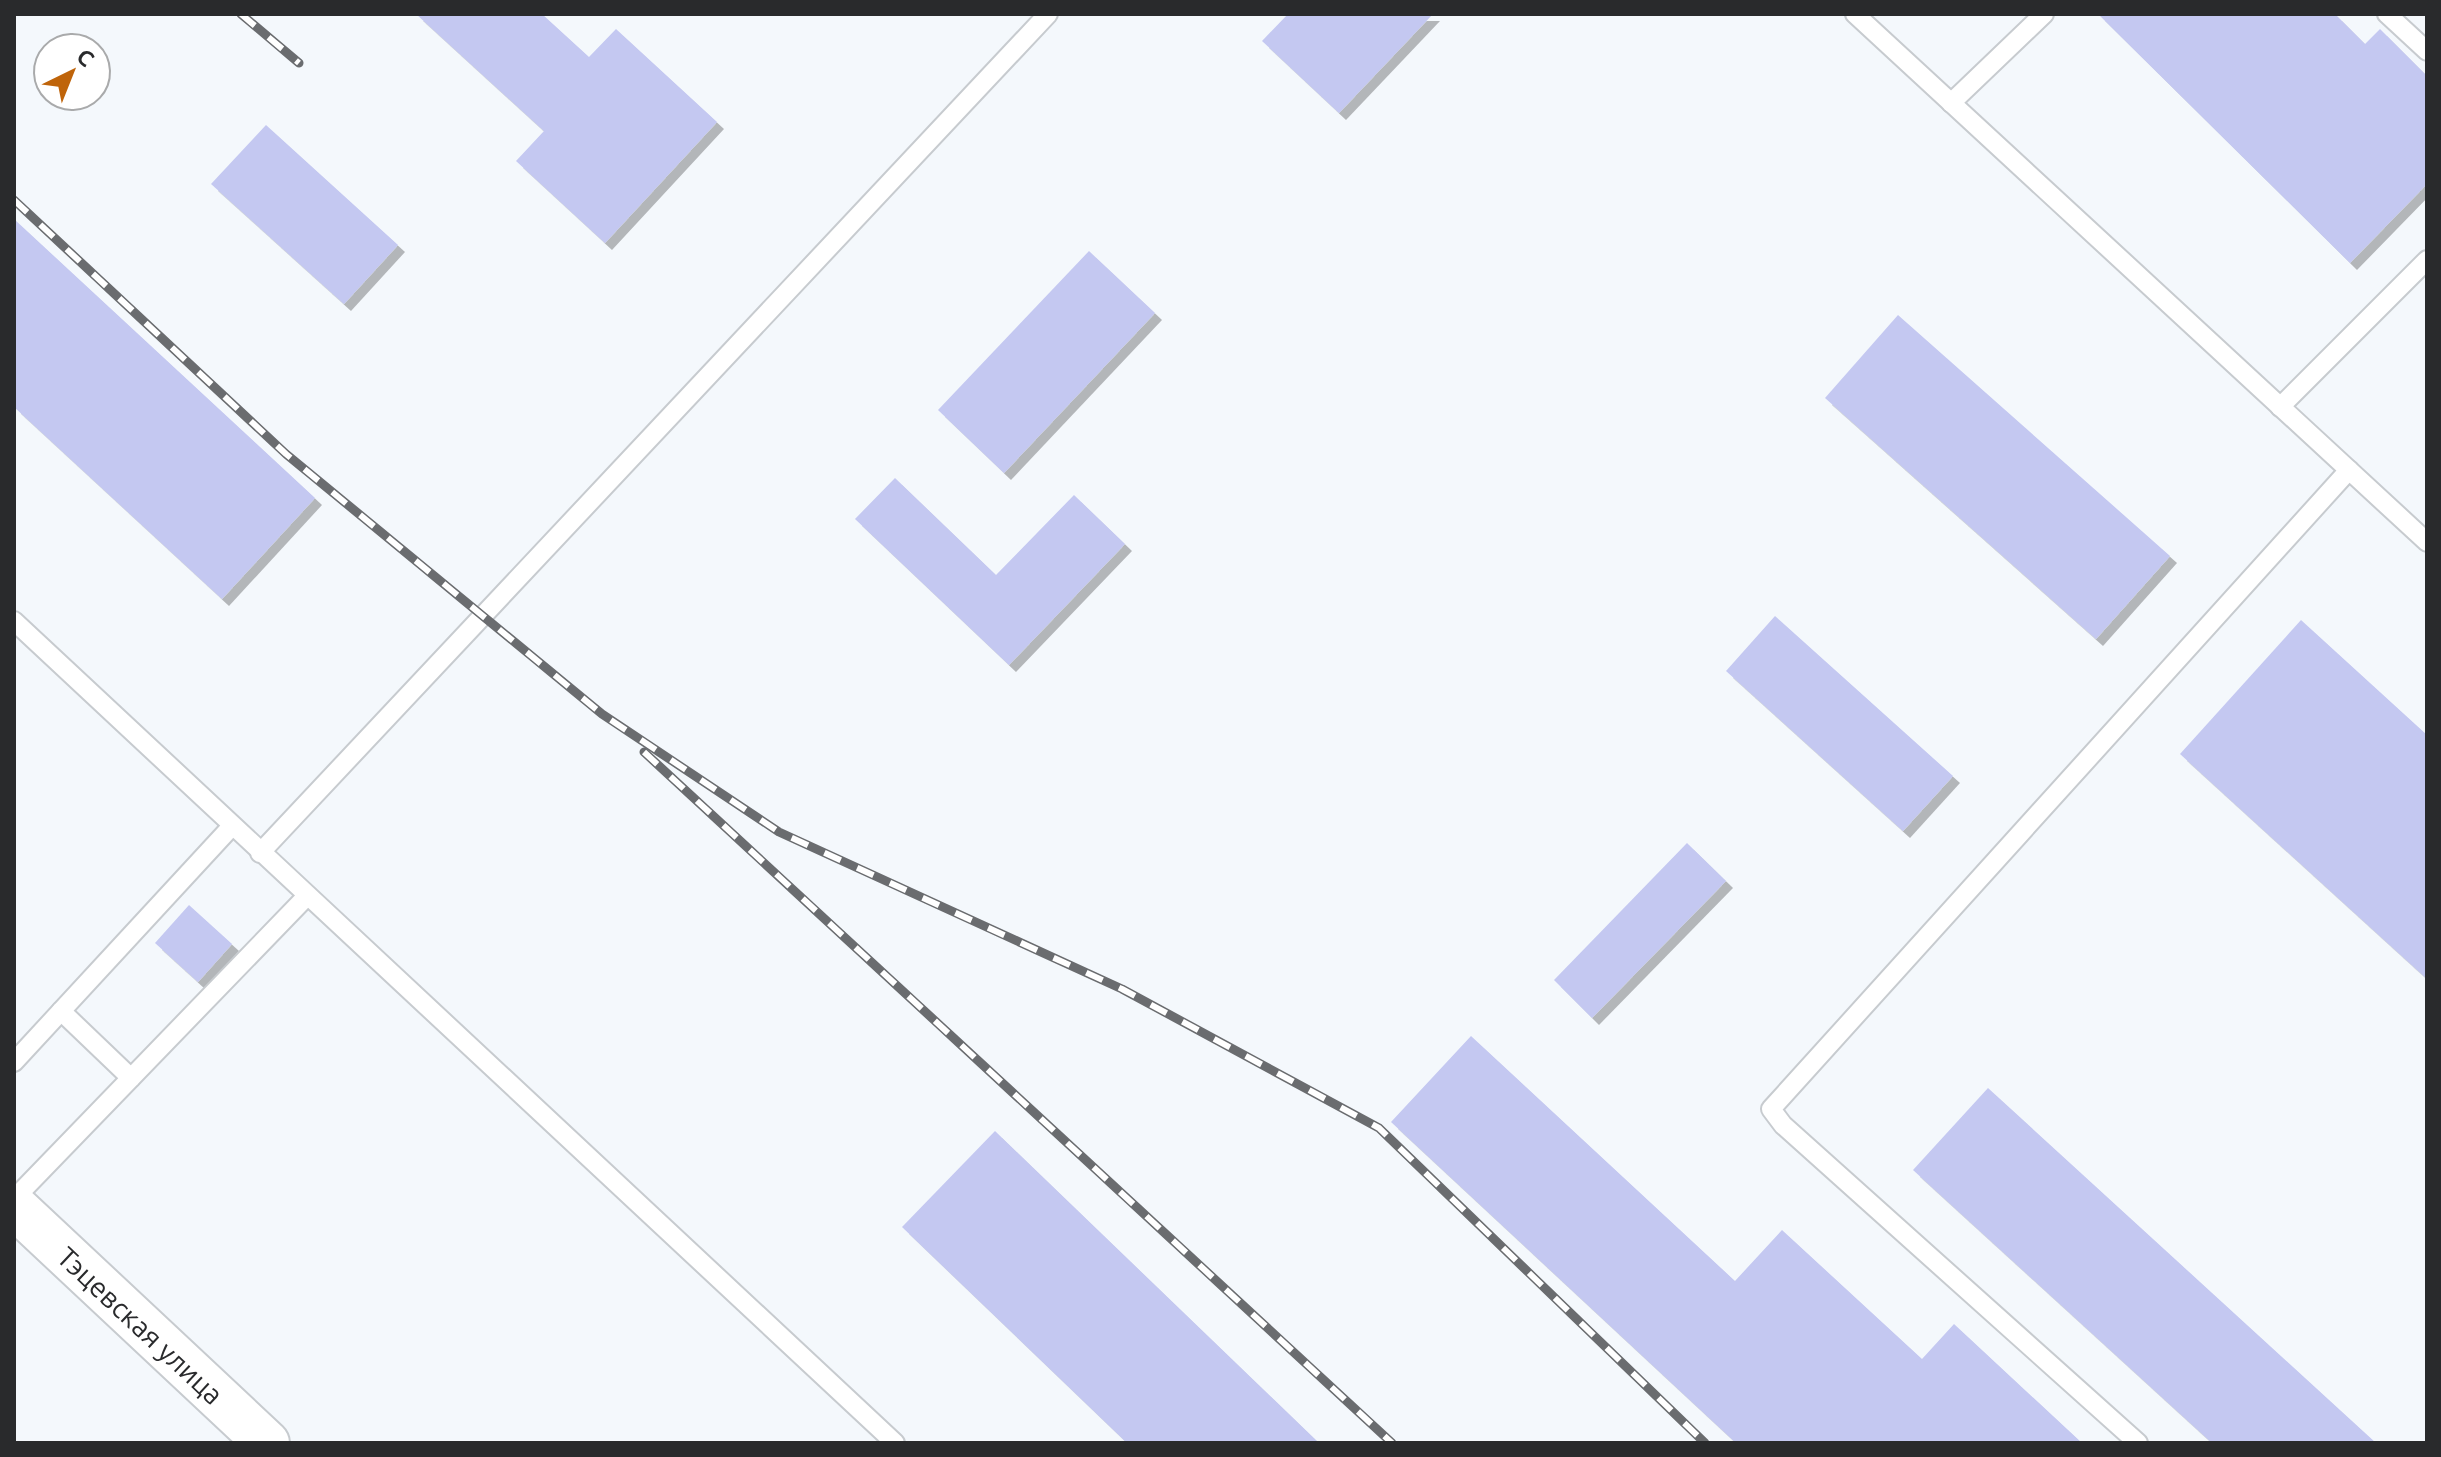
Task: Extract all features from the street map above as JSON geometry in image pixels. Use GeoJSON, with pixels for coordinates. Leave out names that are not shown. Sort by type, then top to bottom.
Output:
{"type":"FeatureCollection","features":[{"type":"Feature","properties":{"kind":"street","name":"Тэцевская улица"},"geometry":{"type":"LineString","coordinates":[[14,1206],[267,1443]]}},
{"type":"Feature","properties":{"kind":"lane"},"geometry":{"type":"LineString","coordinates":[[260,853],[1048,14]]}},
{"type":"Feature","properties":{"kind":"lane"},"geometry":{"type":"LineString","coordinates":[[1855,14],[2427,542]]}},
{"type":"Feature","properties":{"kind":"lane"},"geometry":{"type":"LineString","coordinates":[[1951,103],[2044,14]]}},
{"type":"Feature","properties":{"kind":"lane"},"geometry":{"type":"LineString","coordinates":[[2387,14],[2427,51]]}},
{"type":"Feature","properties":{"kind":"lane"},"geometry":{"type":"LineString","coordinates":[[2280,407],[2427,260]]}},
{"type":"Feature","properties":{"kind":"lane"},"geometry":{"type":"LineString","coordinates":[[2138,1443],[1783,1125],[1771,1109],[2349,470]]}},
{"type":"Feature","properties":{"kind":"lane"},"geometry":{"type":"LineString","coordinates":[[14,621],[895,1443]]}},
{"type":"Feature","properties":{"kind":"lane"},"geometry":{"type":"LineString","coordinates":[[14,1062],[232,826]]}},
{"type":"Feature","properties":{"kind":"lane"},"geometry":{"type":"LineString","coordinates":[[14,1199],[307,896]]}},
{"type":"Feature","properties":{"kind":"lane"},"geometry":{"type":"LineString","coordinates":[[61,1011],[131,1078]]}},
{"type":"Feature","properties":{"kind":"building"},"geometry":{"type":"Polygon","coordinates":[[[416,14],[542,14],[589,57],[616,29],[717,122],[605,243],[516,161],[544,131],[416,14]]]}},
{"type":"Feature","properties":{"kind":"building"},"geometry":{"type":"Polygon","coordinates":[[[1288,14],[1433,14],[1339,113],[1262,41],[1288,14]]]}},
{"type":"Feature","properties":{"kind":"building"},"geometry":{"type":"Polygon","coordinates":[[[2098,14],[2335,14],[2365,44],[2380,29],[2427,76],[2427,184],[2350,263],[2098,14]]]}},
{"type":"Feature","properties":{"kind":"building"},"geometry":{"type":"Polygon","coordinates":[[[266,125],[398,245],[344,304],[211,184],[266,125]]]}},
{"type":"Feature","properties":{"kind":"building"},"geometry":{"type":"Polygon","coordinates":[[[14,219],[315,498],[222,599],[14,407],[14,219]]]}},
{"type":"Feature","properties":{"kind":"building"},"geometry":{"type":"Polygon","coordinates":[[[1089,251],[1155,313],[1004,473],[938,410],[1089,251]]]}},
{"type":"Feature","properties":{"kind":"building"},"geometry":{"type":"Polygon","coordinates":[[[1898,315],[2170,556],[2096,639],[1825,398],[1898,315]]]}},
{"type":"Feature","properties":{"kind":"building"},"geometry":{"type":"Polygon","coordinates":[[[895,478],[996,575],[1074,495],[1125,544],[1009,665],[855,519],[895,478]]]}},
{"type":"Feature","properties":{"kind":"building"},"geometry":{"type":"Polygon","coordinates":[[[1775,616],[1953,776],[1903,831],[1726,671],[1775,616]]]}},
{"type":"Feature","properties":{"kind":"building"},"geometry":{"type":"Polygon","coordinates":[[[2301,620],[2427,735],[2427,979],[2180,754],[2301,620]]]}},
{"type":"Feature","properties":{"kind":"building"},"geometry":{"type":"Polygon","coordinates":[[[1687,843],[1726,881],[1592,1018],[1554,980],[1687,843]]]}},
{"type":"Feature","properties":{"kind":"building"},"geometry":{"type":"Polygon","coordinates":[[[189,905],[232,944],[198,982],[155,943],[189,905]]]}},
{"type":"Feature","properties":{"kind":"building"},"geometry":{"type":"Polygon","coordinates":[[[1471,1036],[1735,1281],[1782,1230],[1922,1359],[1954,1324],[2082,1443],[1736,1443],[1391,1122],[1471,1036]]]}},
{"type":"Feature","properties":{"kind":"building"},"geometry":{"type":"Polygon","coordinates":[[[1988,1088],[2376,1443],[2212,1443],[1913,1170],[1988,1088]]]}},
{"type":"Feature","properties":{"kind":"building"},"geometry":{"type":"Polygon","coordinates":[[[995,1131],[1319,1443],[1127,1443],[902,1227],[995,1131]]]}},
{"type":"Feature","properties":{"kind":"railway"},"geometry":{"type":"LineString","coordinates":[[241,14],[299,63]]}},
{"type":"Feature","properties":{"kind":"railway"},"geometry":{"type":"LineString","coordinates":[[14,200],[286,454],[602,714],[779,832],[1122,989],[1379,1128],[1705,1443]]}},
{"type":"Feature","properties":{"kind":"railway"},"geometry":{"type":"LineString","coordinates":[[644,752],[1392,1443]]}}]}
